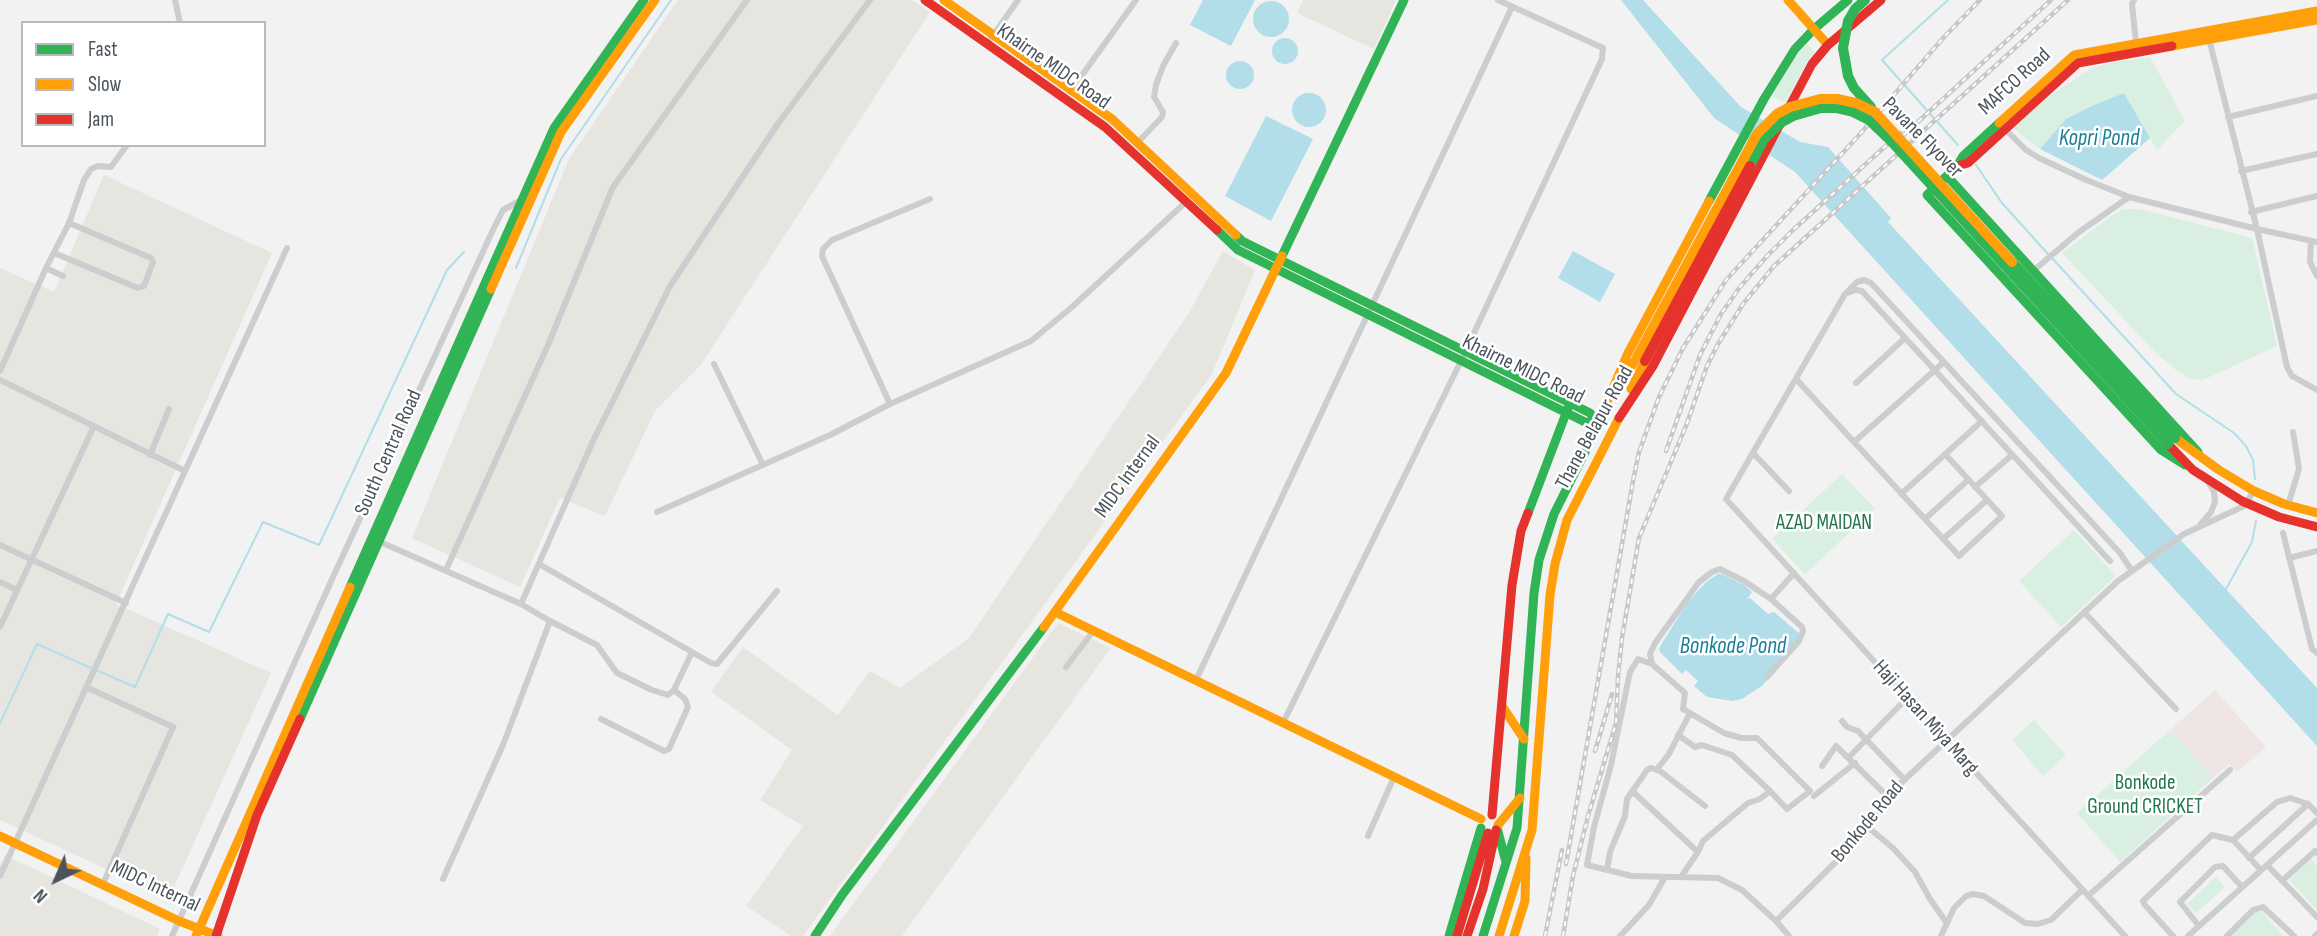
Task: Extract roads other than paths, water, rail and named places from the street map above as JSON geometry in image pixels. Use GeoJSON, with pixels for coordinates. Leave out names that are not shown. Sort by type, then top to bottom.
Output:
{"type":"FeatureCollection","features":[{"type":"Feature","properties":{"kind":"main road","name":"South Central Road"},"geometry":{"type":"LineString","coordinates":[[217,936],[257,815],[554,128],[644,0]]}},
{"type":"Feature","properties":{"kind":"main road","name":"South Central Road"},"geometry":{"type":"LineString","coordinates":[[197,932],[561,132],[654,0]]}},
{"type":"Feature","properties":{"kind":"main road","name":"Khairne MIDC Road"},"geometry":{"type":"LineString","coordinates":[[925,0],[990,39],[1068,94],[1190,199]]}},
{"type":"Feature","properties":{"kind":"main road","name":"Khairne MIDC Road"},"geometry":{"type":"LineString","coordinates":[[944,0],[990,39]]}},
{"type":"Feature","properties":{"kind":"main road","name":"MIDC Internal"},"geometry":{"type":"LineString","coordinates":[[815,936],[842,895],[1055,612],[1226,373],[1405,0]]}},
{"type":"Feature","properties":{"kind":"main road"},"geometry":{"type":"LineString","coordinates":[[1788,0],[1828,45]]}},
{"type":"Feature","properties":{"kind":"main road","name":"Thane Belapur Road"},"geometry":{"type":"LineString","coordinates":[[1483,936],[1517,828],[1534,593],[1539,560],[1554,514],[1599,423],[1629,353],[1756,113],[1795,49],[1848,0]]}},
{"type":"Feature","properties":{"kind":"main road"},"geometry":{"type":"LineString","coordinates":[[1865,0],[1855,9],[1848,21],[1844,33],[1844,62],[1854,88],[1875,113]]}},
{"type":"Feature","properties":{"kind":"main road","name":"Thane Belapur Road"},"geometry":{"type":"LineString","coordinates":[[1499,936],[1532,830],[1550,595],[1567,520],[1612,429],[1653,366],[1812,64],[1828,45],[1881,0]]}},
{"type":"Feature","properties":{"kind":"main road","name":"MAFCO Road"},"geometry":{"type":"LineString","coordinates":[[1958,166],[1968,163],[2078,63],[2317,11]]}},
{"type":"Feature","properties":{"kind":"main road","name":"MAFCO Road"},"geometry":{"type":"LineString","coordinates":[[2193,470],[2161,450],[1927,195],[1958,166],[1963,156],[2074,55],[2136,43],[2317,20]]}},
{"type":"Feature","properties":{"kind":"main road","name":"Khairne MIDC Road"},"geometry":{"type":"LineString","coordinates":[[1068,94],[1112,118],[1138,142],[1238,250],[1278,264],[1568,408],[1585,422],[1599,423]]}},
{"type":"Feature","properties":{"kind":"main road","name":"Pavane Flyover"},"geometry":{"type":"LineString","coordinates":[[1612,429],[1641,359],[1749,144],[1767,122],[1790,107],[1821,99],[1836,99],[1856,103],[1875,113],[2124,385],[2193,470]]}},
{"type":"Feature","properties":{"kind":"main road","name":"Pavane Flyover"},"geometry":{"type":"LineString","coordinates":[[1599,423],[1641,359],[1764,139],[1782,122],[1793,116],[1821,108],[1836,108],[1869,120],[2126,401],[2172,441],[2203,459]]}},
{"type":"Feature","properties":{"kind":"main road"},"geometry":{"type":"LineString","coordinates":[[1947,176],[2203,459],[2254,491],[2317,513]]}},
{"type":"Feature","properties":{"kind":"main road"},"geometry":{"type":"LineString","coordinates":[[1449,936],[1490,827],[1497,819],[1492,815],[1512,585],[1521,531],[1568,408]]}},
{"type":"Feature","properties":{"kind":"main road"},"geometry":{"type":"LineString","coordinates":[[2193,470],[2248,503],[2279,517],[2317,527]]}},
{"type":"Feature","properties":{"kind":"main road"},"geometry":{"type":"LineString","coordinates":[[1055,612],[1394,777],[1490,827],[1506,863]]}},
{"type":"Feature","properties":{"kind":"main road"},"geometry":{"type":"LineString","coordinates":[[1502,706],[1524,739]]}},
{"type":"Feature","properties":{"kind":"main road"},"geometry":{"type":"LineString","coordinates":[[1457,936],[1490,827],[1520,798]]}},
{"type":"Feature","properties":{"kind":"main road"},"geometry":{"type":"LineString","coordinates":[[1467,936],[1483,889],[1490,827]]}},
{"type":"Feature","properties":{"kind":"main road","name":"MIDC Internal"},"geometry":{"type":"LineString","coordinates":[[0,836],[197,932],[217,936]]}},
{"type":"Feature","properties":{"kind":"main road"},"geometry":{"type":"LineString","coordinates":[[1514,936],[1525,901],[1527,845]]}},
{"type":"Feature","properties":{"kind":"street"},"geometry":{"type":"LineString","coordinates":[[175,0],[180,21]]}},
{"type":"Feature","properties":{"kind":"street"},"geometry":{"type":"LineString","coordinates":[[446,570],[548,345],[613,187],[747,0]]}},
{"type":"Feature","properties":{"kind":"street"},"geometry":{"type":"LineString","coordinates":[[521,604],[593,441],[670,286],[777,125],[870,0]]}},
{"type":"Feature","properties":{"kind":"street"},"geometry":{"type":"LineString","coordinates":[[990,39],[1018,0]]}},
{"type":"Feature","properties":{"kind":"street"},"geometry":{"type":"LineString","coordinates":[[1068,94],[1136,0]]}},
{"type":"Feature","properties":{"kind":"street"},"geometry":{"type":"LineString","coordinates":[[1283,723],[1463,356],[1602,59],[1603,48],[1498,0]]}},
{"type":"Feature","properties":{"kind":"street"},"geometry":{"type":"LineString","coordinates":[[2134,0],[2132,4],[2136,43]]}},
{"type":"Feature","properties":{"kind":"street"},"geometry":{"type":"LineString","coordinates":[[1196,680],[1512,7]]}},
{"type":"Feature","properties":{"kind":"street"},"geometry":{"type":"LineString","coordinates":[[2208,35],[2257,229],[2287,367],[2292,376],[2317,390]]}},
{"type":"Feature","properties":{"kind":"street"},"geometry":{"type":"LineString","coordinates":[[1138,142],[1163,115],[1154,97],[1156,85],[1176,43]]}},
{"type":"Feature","properties":{"kind":"street"},"geometry":{"type":"LineString","coordinates":[[2228,117],[2317,96]]}},
{"type":"Feature","properties":{"kind":"street"},"geometry":{"type":"LineString","coordinates":[[2005,129],[2026,150],[2039,158],[2084,180],[2129,197],[2314,241],[2310,262],[2317,276]]}},
{"type":"Feature","properties":{"kind":"street"},"geometry":{"type":"LineString","coordinates":[[0,371],[69,222],[84,180],[91,169],[98,166],[111,167],[126,147]]}},
{"type":"Feature","properties":{"kind":"street"},"geometry":{"type":"LineString","coordinates":[[2241,171],[2317,154]]}},
{"type":"Feature","properties":{"kind":"street"},"geometry":{"type":"LineString","coordinates":[[2251,212],[2317,196]]}},
{"type":"Feature","properties":{"kind":"street"},"geometry":{"type":"LineString","coordinates":[[2033,271],[2055,250],[2129,197]]}},
{"type":"Feature","properties":{"kind":"street"},"geometry":{"type":"LineString","coordinates":[[172,936],[492,232],[503,210],[523,199]]}},
{"type":"Feature","properties":{"kind":"street"},"geometry":{"type":"LineString","coordinates":[[890,404],[822,256],[823,249],[832,240],[930,199]]}},
{"type":"Feature","properties":{"kind":"street"},"geometry":{"type":"LineString","coordinates":[[657,512],[1031,341],[1046,331],[1190,199]]}},
{"type":"Feature","properties":{"kind":"street"},"geometry":{"type":"LineString","coordinates":[[54,253],[138,288],[144,286],[153,262],[150,258],[69,222]]}},
{"type":"Feature","properties":{"kind":"street"},"geometry":{"type":"LineString","coordinates":[[0,876],[287,248]]}},
{"type":"Feature","properties":{"kind":"street"},"geometry":{"type":"LineString","coordinates":[[46,268],[63,276]]}},
{"type":"Feature","properties":{"kind":"street"},"geometry":{"type":"LineString","coordinates":[[1789,491],[1753,453],[1845,294],[1859,281],[1869,281],[2134,569]]}},
{"type":"Feature","properties":{"kind":"street"},"geometry":{"type":"LineString","coordinates":[[1845,294],[1862,291],[2110,561]]}},
{"type":"Feature","properties":{"kind":"street"},"geometry":{"type":"LineString","coordinates":[[1856,383],[1905,338]]}},
{"type":"Feature","properties":{"kind":"street"},"geometry":{"type":"LineString","coordinates":[[1854,442],[1944,362]]}},
{"type":"Feature","properties":{"kind":"street"},"geometry":{"type":"LineString","coordinates":[[714,364],[763,465]]}},
{"type":"Feature","properties":{"kind":"street"},"geometry":{"type":"LineString","coordinates":[[1796,379],[1959,556],[2002,516],[1945,454]]}},
{"type":"Feature","properties":{"kind":"street"},"geometry":{"type":"LineString","coordinates":[[0,380],[185,471]]}},
{"type":"Feature","properties":{"kind":"street"},"geometry":{"type":"LineString","coordinates":[[150,455],[169,409]]}},
{"type":"Feature","properties":{"kind":"street"},"geometry":{"type":"LineString","coordinates":[[1901,494],[1982,421]]}},
{"type":"Feature","properties":{"kind":"street"},"geometry":{"type":"LineString","coordinates":[[0,627],[94,426]]}},
{"type":"Feature","properties":{"kind":"street"},"geometry":{"type":"LineString","coordinates":[[2288,505],[2298,469],[2293,432]]}},
{"type":"Feature","properties":{"kind":"street","name":"Haji Hasan Miya Marg"},"geometry":{"type":"LineString","coordinates":[[1753,453],[1726,499],[2124,936]]}},
{"type":"Feature","properties":{"kind":"street"},"geometry":{"type":"LineString","coordinates":[[1975,487],[2012,455]]}},
{"type":"Feature","properties":{"kind":"street"},"geometry":{"type":"LineString","coordinates":[[1925,519],[1968,480]]}},
{"type":"Feature","properties":{"kind":"street"},"geometry":{"type":"LineString","coordinates":[[2199,526],[2211,512],[2215,502],[2214,492],[2208,481]]}},
{"type":"Feature","properties":{"kind":"street"},"geometry":{"type":"LineString","coordinates":[[2248,503],[2254,491]]}},
{"type":"Feature","properties":{"kind":"street"},"geometry":{"type":"LineString","coordinates":[[1943,539],[1987,500]]}},
{"type":"Feature","properties":{"kind":"street","name":"Bonkode Road"},"geometry":{"type":"LineString","coordinates":[[1776,921],[1869,828],[1887,796],[2084,611],[2134,569],[2184,534],[2248,503]]}},
{"type":"Feature","properties":{"kind":"street"},"geometry":{"type":"LineString","coordinates":[[2283,533],[2312,649],[2317,653]]}},
{"type":"Feature","properties":{"kind":"street"},"geometry":{"type":"LineString","coordinates":[[376,540],[521,604],[597,645],[617,673],[663,694],[668,695],[674,690],[692,652]]}},
{"type":"Feature","properties":{"kind":"street"},"geometry":{"type":"LineString","coordinates":[[0,545],[126,603]]}},
{"type":"Feature","properties":{"kind":"street"},"geometry":{"type":"LineString","coordinates":[[2289,558],[2317,551]]}},
{"type":"Feature","properties":{"kind":"street"},"geometry":{"type":"LineString","coordinates":[[539,564],[717,664],[777,592]]}},
{"type":"Feature","properties":{"kind":"street"},"geometry":{"type":"LineString","coordinates":[[1652,664],[1650,654],[1655,643],[1699,582],[1720,569],[1744,581],[1771,600],[1802,627],[1799,641],[1767,677]]}},
{"type":"Feature","properties":{"kind":"street"},"geometry":{"type":"LineString","coordinates":[[1771,600],[1794,573]]}},
{"type":"Feature","properties":{"kind":"street"},"geometry":{"type":"LineString","coordinates":[[0,582],[17,590]]}},
{"type":"Feature","properties":{"kind":"street"},"geometry":{"type":"LineString","coordinates":[[2084,611],[2176,709]]}},
{"type":"Feature","properties":{"kind":"street"},"geometry":{"type":"LineString","coordinates":[[443,879],[503,745],[550,621]]}},
{"type":"Feature","properties":{"kind":"street"},"geometry":{"type":"LineString","coordinates":[[1066,667],[1094,630]]}},
{"type":"Feature","properties":{"kind":"street"},"geometry":{"type":"LineString","coordinates":[[1678,736],[1695,747],[1702,745],[1732,755],[1787,808],[1810,791],[1757,738],[1741,738],[1724,733],[1683,709],[1685,693],[1652,664],[1638,659],[1630,672],[1587,865],[1632,876],[1718,878],[1742,890],[1789,936]]}},
{"type":"Feature","properties":{"kind":"street"},"geometry":{"type":"LineString","coordinates":[[87,685],[173,727],[103,884]]}},
{"type":"Feature","properties":{"kind":"street"},"geometry":{"type":"LineString","coordinates":[[601,719],[664,751],[669,749],[688,707],[685,699],[674,690]]}},
{"type":"Feature","properties":{"kind":"street"},"geometry":{"type":"LineString","coordinates":[[1849,757],[1907,698]]}},
{"type":"Feature","properties":{"kind":"street"},"geometry":{"type":"LineString","coordinates":[[1607,870],[1610,852],[1625,816],[1627,799],[1647,770],[1657,769],[1665,760],[1690,713]]}},
{"type":"Feature","properties":{"kind":"street"},"geometry":{"type":"LineString","coordinates":[[1842,721],[1847,727],[1858,731],[1905,779]]}},
{"type":"Feature","properties":{"kind":"street"},"geometry":{"type":"LineString","coordinates":[[1822,766],[1836,746],[1887,796]]}},
{"type":"Feature","properties":{"kind":"street"},"geometry":{"type":"LineString","coordinates":[[1814,796],[1855,763]]}},
{"type":"Feature","properties":{"kind":"street"},"geometry":{"type":"LineString","coordinates":[[1657,769],[1705,806]]}},
{"type":"Feature","properties":{"kind":"street"},"geometry":{"type":"LineString","coordinates":[[2088,896],[2230,771]]}},
{"type":"Feature","properties":{"kind":"street"},"geometry":{"type":"LineString","coordinates":[[1368,836],[1394,777]]}},
{"type":"Feature","properties":{"kind":"street"},"geometry":{"type":"LineString","coordinates":[[1632,791],[1698,852]]}},
{"type":"Feature","properties":{"kind":"street"},"geometry":{"type":"LineString","coordinates":[[1681,877],[1703,841],[1715,828],[1748,803],[1760,799],[1770,791]]}},
{"type":"Feature","properties":{"kind":"street"},"geometry":{"type":"LineString","coordinates":[[2233,840],[2277,802],[2290,798],[2308,804],[2317,813]]}},
{"type":"Feature","properties":{"kind":"street"},"geometry":{"type":"LineString","coordinates":[[2249,858],[2308,804]]}},
{"type":"Feature","properties":{"kind":"street"},"geometry":{"type":"LineString","coordinates":[[2188,936],[2317,820]]}},
{"type":"Feature","properties":{"kind":"street"},"geometry":{"type":"LineString","coordinates":[[1869,828],[1894,849],[1915,872],[1946,922]]}},
{"type":"Feature","properties":{"kind":"street"},"geometry":{"type":"LineString","coordinates":[[2173,936],[2143,901],[2212,835],[2233,840],[2249,858],[2282,881],[2317,917]]}},
{"type":"Feature","properties":{"kind":"street"},"geometry":{"type":"LineString","coordinates":[[2282,881],[2315,851],[2317,853]]}},
{"type":"Feature","properties":{"kind":"street"},"geometry":{"type":"LineString","coordinates":[[2199,926],[2180,902],[2215,867],[2223,866],[2242,887]]}},
{"type":"Feature","properties":{"kind":"street"},"geometry":{"type":"LineString","coordinates":[[1620,936],[1649,905],[1665,877]]}},
{"type":"Feature","properties":{"kind":"street"},"geometry":{"type":"LineString","coordinates":[[1941,936],[1959,901],[1973,894],[1991,900],[2025,923],[2038,924],[2051,920],[2082,890]]}},
{"type":"Feature","properties":{"kind":"street"},"geometry":{"type":"LineString","coordinates":[[2227,936],[2253,910],[2263,907],[2294,936]]}},
{"type":"Feature","properties":{"kind":"water"},"geometry":{"type":"Polygon","coordinates":[[[1203,0],[1255,0],[1231,46],[1190,25],[1203,0]]]}},
{"type":"Feature","properties":{"kind":"water"},"geometry":{"type":"Polygon","coordinates":[[[1621,0],[1643,0],[1741,107],[1800,142],[1828,147],[1891,218],[1888,222],[2317,688],[2317,746],[1795,172],[1714,118],[1621,0]]]}},
{"type":"Feature","properties":{"kind":"water"},"geometry":{"type":"Polygon","coordinates":[[[1271,1],[1284,6],[1289,19],[1284,32],[1271,37],[1258,32],[1253,19],[1258,6],[1271,1]]]}},
{"type":"Feature","properties":{"kind":"water"},"geometry":{"type":"Polygon","coordinates":[[[1285,38],[1294,42],[1298,51],[1294,60],[1285,64],[1276,60],[1272,51],[1276,42],[1285,38]]]}},
{"type":"Feature","properties":{"kind":"water"},"geometry":{"type":"Polygon","coordinates":[[[1240,61],[1250,65],[1254,75],[1250,85],[1240,89],[1230,85],[1226,75],[1230,65],[1240,61]]]}},
{"type":"Feature","properties":{"kind":"water"},"geometry":{"type":"Polygon","coordinates":[[[1309,93],[1321,98],[1326,110],[1321,122],[1309,127],[1297,122],[1292,110],[1297,98],[1309,93]]]}},
{"type":"Feature","properties":{"kind":"water","name":"Kopri Pond"},"geometry":{"type":"Polygon","coordinates":[[[2124,93],[2150,138],[2102,180],[2040,149],[2066,119],[2124,93]]]}},
{"type":"Feature","properties":{"kind":"water"},"geometry":{"type":"Polygon","coordinates":[[[1266,116],[1313,139],[1271,221],[1225,196],[1266,116]]]}},
{"type":"Feature","properties":{"kind":"water"},"geometry":{"type":"Polygon","coordinates":[[[1573,251],[1615,274],[1600,302],[1558,278],[1573,251]]]}},
{"type":"Feature","properties":{"kind":"water","name":"Bonkode Pond"},"geometry":{"type":"Polygon","coordinates":[[[1718,574],[1744,585],[1752,592],[1747,599],[1750,598],[1768,614],[1774,612],[1800,634],[1799,641],[1763,685],[1742,699],[1732,701],[1707,697],[1694,686],[1698,681],[1686,670],[1682,674],[1659,648],[1687,603],[1706,582],[1718,574]]]}},
{"type":"Feature","properties":{"kind":"waterway"},"geometry":{"type":"LineString","coordinates":[[516,268],[561,159],[671,0]]}},
{"type":"Feature","properties":{"kind":"waterway"},"geometry":{"type":"LineString","coordinates":[[1948,0],[1882,60],[1958,145]]}},
{"type":"Feature","properties":{"kind":"waterway"},"geometry":{"type":"LineString","coordinates":[[1976,165],[2002,203],[2048,254]]}},
{"type":"Feature","properties":{"kind":"waterway"},"geometry":{"type":"LineString","coordinates":[[96,670],[135,687],[168,614],[209,632],[263,522],[319,545],[447,270],[464,252]]}},
{"type":"Feature","properties":{"kind":"waterway"},"geometry":{"type":"LineString","coordinates":[[2052,258],[2176,394],[2234,433],[2246,446],[2253,460],[2255,479]]}},
{"type":"Feature","properties":{"kind":"waterway"},"geometry":{"type":"LineString","coordinates":[[2226,589],[2252,542],[2256,521]]}},
{"type":"Feature","properties":{"kind":"waterway"},"geometry":{"type":"LineString","coordinates":[[0,723],[37,644],[91,668]]}},
{"type":"Feature","properties":{"kind":"railway"},"geometry":{"type":"LineString","coordinates":[[1566,864],[1633,481],[1639,452],[1659,397],[1683,348],[1726,280],[1980,0]]}},
{"type":"Feature","properties":{"kind":"railway"},"geometry":{"type":"LineString","coordinates":[[1896,142],[2051,0]]}},
{"type":"Feature","properties":{"kind":"railway"},"geometry":{"type":"LineString","coordinates":[[1563,936],[1573,876],[1616,723],[1622,638],[1639,538],[1718,344],[1743,304],[1774,266],[2068,0]]}},
{"type":"Feature","properties":{"kind":"railway"},"geometry":{"type":"LineString","coordinates":[[1666,451],[1700,355],[1721,314],[1740,287],[1793,230],[1900,133]]}},
{"type":"Feature","properties":{"kind":"railway"},"geometry":{"type":"LineString","coordinates":[[1595,751],[1612,694]]}},
{"type":"Feature","properties":{"kind":"railway"},"geometry":{"type":"LineString","coordinates":[[1545,936],[1562,850]]}},
{"type":"Feature","properties":{"kind":"park label","name":"AZAD MAIDAN"},"geometry":{"type":"Point","coordinates":[1824,524]}},
{"type":"Feature","properties":{"kind":"park label","name":"Bonkode Ground CRICKET"},"geometry":{"type":"Point","coordinates":[2145,796]}}]}
